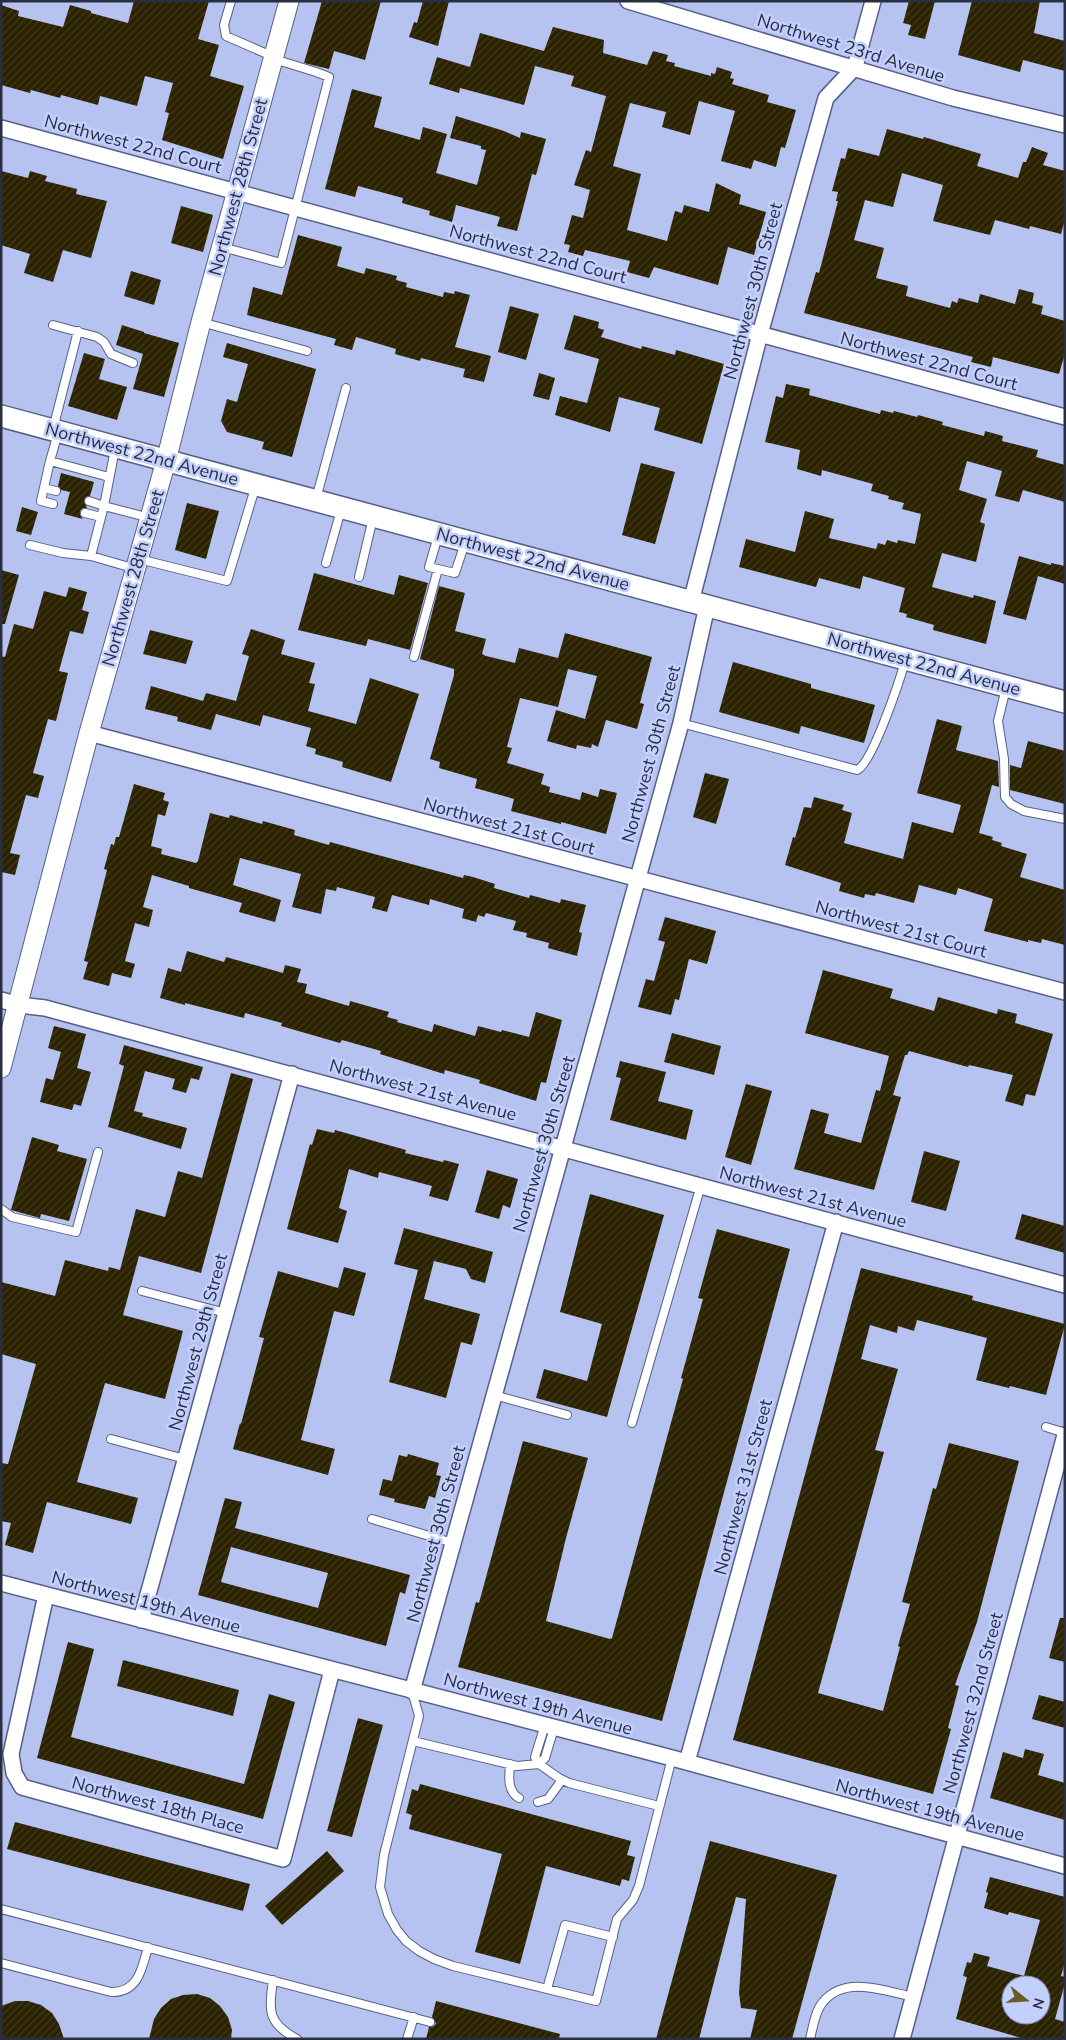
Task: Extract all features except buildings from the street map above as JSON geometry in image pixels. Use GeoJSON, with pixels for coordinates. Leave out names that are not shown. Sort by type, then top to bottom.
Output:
{"type":"FeatureCollection","features":[{"type":"Feature","properties":{"kind":"main road","name":"Northwest 22nd Avenue"},"geometry":{"type":"LineString","coordinates":[[1,416],[1065,702]]}},
{"type":"Feature","properties":{"kind":"street","name":"Northwest 28th Street"},"geometry":{"type":"LineString","coordinates":[[1,1068],[10,1002],[166,461],[201,322],[238,192],[288,1]]}},
{"type":"Feature","properties":{"kind":"street","name":"Northwest 23rd Avenue"},"geometry":{"type":"LineString","coordinates":[[628,1],[855,67],[953,98],[1065,125]]}},
{"type":"Feature","properties":{"kind":"street","name":"Northwest 30th Street"},"geometry":{"type":"LineString","coordinates":[[412,1691],[680,723],[699,604],[760,334],[826,98],[855,67],[873,1]]}},
{"type":"Feature","properties":{"kind":"street","name":"Northwest 22nd Court"},"geometry":{"type":"LineString","coordinates":[[1,128],[1065,417]]}},
{"type":"Feature","properties":{"kind":"street","name":"Northwest 21st Court"},"geometry":{"type":"LineString","coordinates":[[89,733],[637,880],[1065,992]]}},
{"type":"Feature","properties":{"kind":"street","name":"Northwest 21st Avenue"},"geometry":{"type":"LineString","coordinates":[[10,1002],[45,1008],[292,1074],[1065,1285]]}},
{"type":"Feature","properties":{"kind":"street","name":"Northwest 29th Street"},"geometry":{"type":"LineString","coordinates":[[141,1620],[292,1074]]}},
{"type":"Feature","properties":{"kind":"street","name":"Northwest 31st Street"},"geometry":{"type":"LineString","coordinates":[[687,1762],[836,1222]]}},
{"type":"Feature","properties":{"kind":"street","name":"Northwest 32nd Street"},"geometry":{"type":"LineString","coordinates":[[902,2039],[1065,1434]]}},
{"type":"Feature","properties":{"kind":"street","name":"Northwest 19th Avenue"},"geometry":{"type":"LineString","coordinates":[[1,1583],[672,1758],[1065,1866]]}},
{"type":"Feature","properties":{"kind":"street","name":"Northwest 18th Place"},"geometry":{"type":"LineString","coordinates":[[46,1595],[11,1754],[14,1773],[22,1787],[283,1859],[332,1670]]}},
{"type":"Feature","properties":{"kind":"lane"},"geometry":{"type":"LineString","coordinates":[[222,247],[281,263],[329,77],[273,58],[226,36],[224,25],[231,1]]}},
{"type":"Feature","properties":{"kind":"lane"},"geometry":{"type":"LineString","coordinates":[[201,322],[307,350]]}},
{"type":"Feature","properties":{"kind":"lane"},"geometry":{"type":"LineString","coordinates":[[53,325],[97,337],[104,342],[111,354],[133,363]]}},
{"type":"Feature","properties":{"kind":"lane"},"geometry":{"type":"LineString","coordinates":[[53,504],[41,501],[78,331]]}},
{"type":"Feature","properties":{"kind":"lane"},"geometry":{"type":"LineString","coordinates":[[316,501],[346,388]]}},
{"type":"Feature","properties":{"kind":"lane"},"geometry":{"type":"LineString","coordinates":[[91,556],[116,447]]}},
{"type":"Feature","properties":{"kind":"lane"},"geometry":{"type":"LineString","coordinates":[[50,460],[110,477]]}},
{"type":"Feature","properties":{"kind":"lane"},"geometry":{"type":"LineString","coordinates":[[30,545],[63,553],[91,556],[226,581],[256,485]]}},
{"type":"Feature","properties":{"kind":"lane"},"geometry":{"type":"LineString","coordinates":[[44,488],[56,491]]}},
{"type":"Feature","properties":{"kind":"lane"},"geometry":{"type":"LineString","coordinates":[[88,501],[150,518]]}},
{"type":"Feature","properties":{"kind":"lane"},"geometry":{"type":"LineString","coordinates":[[326,563],[342,508]]}},
{"type":"Feature","properties":{"kind":"lane"},"geometry":{"type":"LineString","coordinates":[[85,513],[101,517]]}},
{"type":"Feature","properties":{"kind":"lane"},"geometry":{"type":"LineString","coordinates":[[360,577],[373,516]]}},
{"type":"Feature","properties":{"kind":"lane"},"geometry":{"type":"LineString","coordinates":[[438,534],[429,567],[455,574],[465,541]]}},
{"type":"Feature","properties":{"kind":"lane"},"geometry":{"type":"LineString","coordinates":[[414,657],[438,569]]}},
{"type":"Feature","properties":{"kind":"lane"},"geometry":{"type":"LineString","coordinates":[[680,723],[860,770],[868,758],[897,688],[906,659]]}},
{"type":"Feature","properties":{"kind":"lane"},"geometry":{"type":"LineString","coordinates":[[1007,686],[998,721],[1004,759],[1006,797],[1011,804],[1024,811],[1065,819]]}},
{"type":"Feature","properties":{"kind":"lane"},"geometry":{"type":"LineString","coordinates":[[1,1209],[12,1217],[76,1232],[98,1152]]}},
{"type":"Feature","properties":{"kind":"lane"},"geometry":{"type":"LineString","coordinates":[[632,1423],[700,1185]]}},
{"type":"Feature","properties":{"kind":"lane"},"geometry":{"type":"LineString","coordinates":[[142,1291],[226,1313]]}},
{"type":"Feature","properties":{"kind":"lane"},"geometry":{"type":"LineString","coordinates":[[494,1395],[566,1415]]}},
{"type":"Feature","properties":{"kind":"lane"},"geometry":{"type":"LineString","coordinates":[[1046,1427],[1065,1434]]}},
{"type":"Feature","properties":{"kind":"lane"},"geometry":{"type":"LineString","coordinates":[[111,1439],[185,1459]]}},
{"type":"Feature","properties":{"kind":"lane"},"geometry":{"type":"LineString","coordinates":[[372,1518],[453,1543]]}},
{"type":"Feature","properties":{"kind":"lane"},"geometry":{"type":"LineString","coordinates":[[412,1691],[419,1716],[381,1873],[380,1887],[388,1914],[406,1941],[434,1959],[453,1966],[596,2001],[617,1919],[633,1900],[639,1886],[672,1758]]}},
{"type":"Feature","properties":{"kind":"lane"},"geometry":{"type":"LineString","coordinates":[[413,1741],[517,1766],[539,1764],[545,1758],[550,1727]]}},
{"type":"Feature","properties":{"kind":"lane"},"geometry":{"type":"LineString","coordinates":[[510,1764],[510,1789],[519,1798]]}},
{"type":"Feature","properties":{"kind":"lane"},"geometry":{"type":"LineString","coordinates":[[539,1764],[562,1780],[589,1790],[659,1806]]}},
{"type":"Feature","properties":{"kind":"lane"},"geometry":{"type":"LineString","coordinates":[[538,1802],[548,1799],[562,1780]]}},
{"type":"Feature","properties":{"kind":"lane"},"geometry":{"type":"LineString","coordinates":[[1,1909],[430,2022]]}},
{"type":"Feature","properties":{"kind":"lane"},"geometry":{"type":"LineString","coordinates":[[547,1989],[565,1924],[612,1937]]}},
{"type":"Feature","properties":{"kind":"lane"},"geometry":{"type":"LineString","coordinates":[[1,1963],[111,1992],[122,1992],[134,1984],[141,1971],[148,1947]]}},
{"type":"Feature","properties":{"kind":"lane"},"geometry":{"type":"LineString","coordinates":[[273,1980],[269,2006],[273,2020],[282,2031],[297,2039]]}},
{"type":"Feature","properties":{"kind":"lane"},"geometry":{"type":"LineString","coordinates":[[810,2039],[817,2014],[823,2002],[835,1992],[848,1987],[866,1988],[913,1997]]}},
{"type":"Feature","properties":{"kind":"lane"},"geometry":{"type":"LineString","coordinates":[[407,2039],[414,2018]]}}]}
